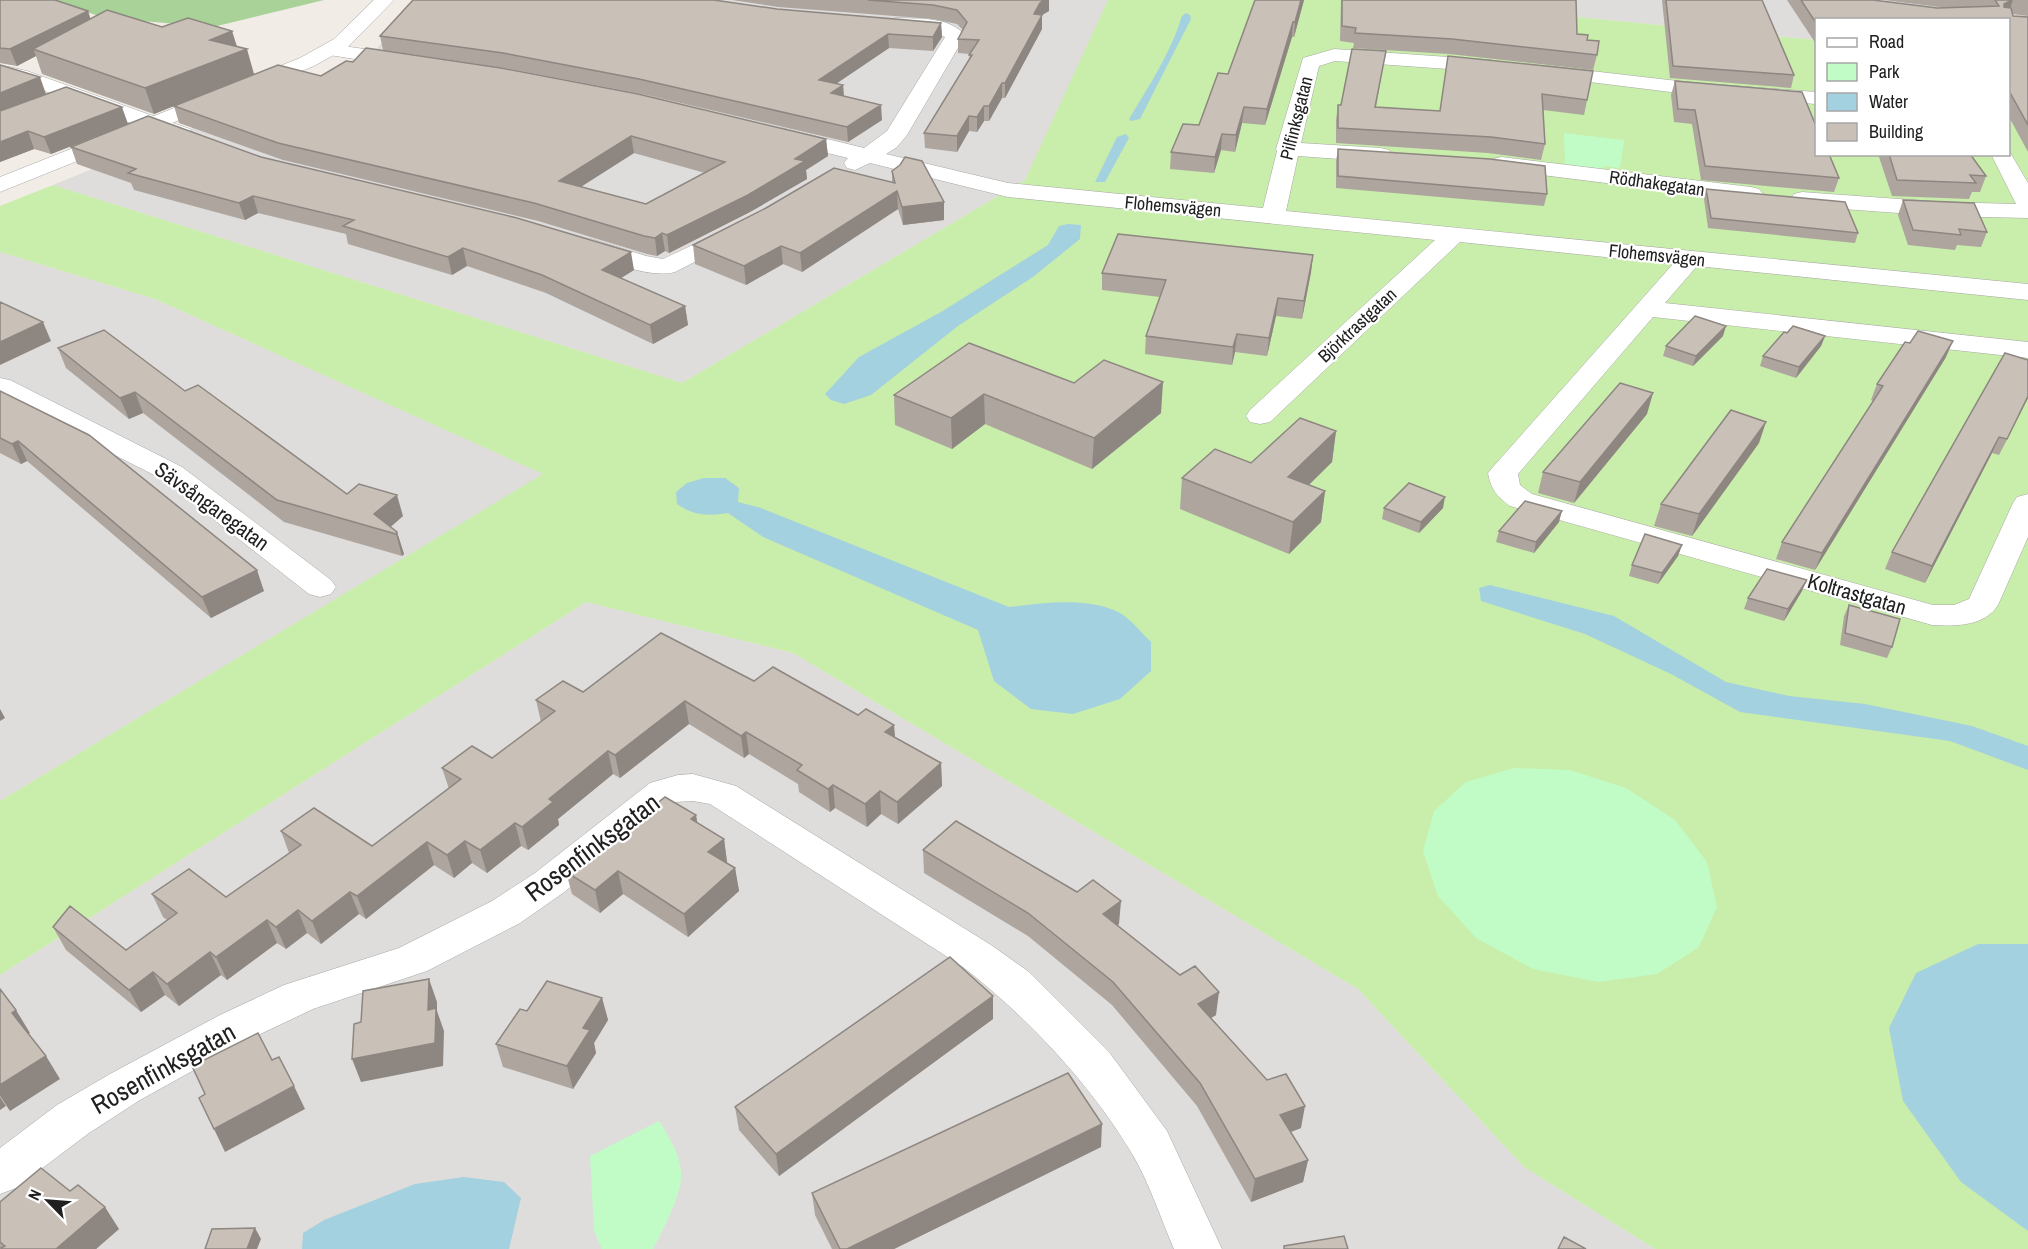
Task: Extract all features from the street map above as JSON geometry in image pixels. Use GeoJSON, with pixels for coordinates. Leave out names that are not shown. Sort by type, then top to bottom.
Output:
{"type":"FeatureCollection","features":[{"type":"Feature","properties":{"kind":"street"},"geometry":{"type":"LineString","coordinates":[[0,185],[281,74],[330,50],[350,36],[385,0]]}},
{"type":"Feature","properties":{"kind":"street"},"geometry":{"type":"LineString","coordinates":[[837,174],[889,142],[896,135],[955,36],[950,30],[933,27],[874,22]]}},
{"type":"Feature","properties":{"kind":"street"},"geometry":{"type":"LineString","coordinates":[[330,50],[427,64]]}},
{"type":"Feature","properties":{"kind":"street","name":"Pilfinksgatan"},"geometry":{"type":"LineString","coordinates":[[1273,215],[1287,149],[1310,62],[1334,55],[1506,68]]}},
{"type":"Feature","properties":{"kind":"street"},"geometry":{"type":"LineString","coordinates":[[10,73],[40,65]]}},
{"type":"Feature","properties":{"kind":"street"},"geometry":{"type":"LineString","coordinates":[[1529,70],[1695,89],[1815,98]]}},
{"type":"Feature","properties":{"kind":"street"},"geometry":{"type":"LineString","coordinates":[[10,73],[207,143]]}},
{"type":"Feature","properties":{"kind":"street"},"geometry":{"type":"LineString","coordinates":[[40,106],[71,94]]}},
{"type":"Feature","properties":{"kind":"street","name":"Flohemsvägen"},"geometry":{"type":"LineString","coordinates":[[757,129],[1008,190],[2028,292]]}},
{"type":"Feature","properties":{"kind":"street"},"geometry":{"type":"LineString","coordinates":[[1287,149],[1408,157]]}},
{"type":"Feature","properties":{"kind":"street"},"geometry":{"type":"LineString","coordinates":[[2003,156],[2028,205]]}},
{"type":"Feature","properties":{"kind":"street","name":"Rödhakegatan"},"geometry":{"type":"LineString","coordinates":[[1476,162],[1780,197],[1940,209],[2028,212]]}},
{"type":"Feature","properties":{"kind":"street"},"geometry":{"type":"LineString","coordinates":[[569,239],[642,263],[666,267],[759,219]]}},
{"type":"Feature","properties":{"kind":"street","name":"Björktrastgatan"},"geometry":{"type":"LineString","coordinates":[[1260,416],[1455,234]]}},
{"type":"Feature","properties":{"kind":"street","name":"Koltrastgatan"},"geometry":{"type":"LineString","coordinates":[[1691,258],[1503,473],[1506,488],[1521,500],[1932,615],[1959,616],[1982,605],[2028,503]]}},
{"type":"Feature","properties":{"kind":"street"},"geometry":{"type":"LineString","coordinates":[[1647,308],[1687,315],[2028,350]]}},
{"type":"Feature","properties":{"kind":"street","name":"Sävsångaregatan"},"geometry":{"type":"LineString","coordinates":[[0,386],[172,473],[321,587]]}},
{"type":"Feature","properties":{"kind":"street","name":"Rosenfinksgatan"},"geometry":{"type":"LineString","coordinates":[[0,1174],[73,1119],[125,1087],[235,1027],[299,997],[412,960],[461,937],[506,912],[549,883],[663,792],[694,787],[710,789],[723,795],[977,956],[1014,984],[1094,1065],[1151,1145],[1198,1249]]}},
{"type":"Feature","properties":{"kind":"shaded area"},"geometry":{"type":"Polygon","coordinates":[[[420,0],[1110,0],[1025,180],[682,383],[53,185],[327,73],[377,48],[420,0]]]}},
{"type":"Feature","properties":{"kind":"shaded area"},"geometry":{"type":"Polygon","coordinates":[[[1400,0],[2028,0],[2028,60],[2010,24],[2010,18],[1815,18],[1815,40],[1400,0]]]}},
{"type":"Feature","properties":{"kind":"shaded area"},"geometry":{"type":"Polygon","coordinates":[[[0,252],[155,299],[544,474],[0,801],[0,252]]]}},
{"type":"Feature","properties":{"kind":"shaded area"},"geometry":{"type":"Polygon","coordinates":[[[586,602],[793,653],[1358,989],[1524,1167],[1655,1249],[0,1249],[0,975],[586,602]]]}},
{"type":"Feature","properties":{"kind":"green space"},"geometry":{"type":"Polygon","coordinates":[[[46,0],[324,0],[213,27],[106,18],[46,0]]]}},
{"type":"Feature","properties":{"kind":"green space"},"geometry":{"type":"Polygon","coordinates":[[[1108,0],[1400,0],[1815,40],[1815,156],[2010,156],[2010,58],[2028,60],[2028,1249],[1655,1249],[1524,1167],[1358,989],[793,653],[586,602],[0,975],[0,801],[543,474],[155,299],[0,252],[0,206],[53,185],[682,383],[1025,180],[1108,0]]]}},
{"type":"Feature","properties":{"kind":"green space"},"geometry":{"type":"Polygon","coordinates":[[[1564,133],[1624,140],[1620,168],[1604,166],[1603,171],[1565,167],[1564,133]]]}},
{"type":"Feature","properties":{"kind":"green space"},"geometry":{"type":"Polygon","coordinates":[[[1514,768],[1570,770],[1626,788],[1675,820],[1707,862],[1717,907],[1699,947],[1657,974],[1598,982],[1533,969],[1476,938],[1438,896],[1423,851],[1434,811],[1466,782],[1514,768]]]}},
{"type":"Feature","properties":{"kind":"green space"},"geometry":{"type":"Polygon","coordinates":[[[659,1121],[676,1152],[681,1173],[679,1190],[666,1222],[653,1249],[602,1249],[594,1231],[590,1156],[659,1121]]]}},
{"type":"Feature","properties":{"kind":"water"},"geometry":{"type":"Polygon","coordinates":[[[1186,13],[1191,19],[1140,119],[1131,121],[1129,119],[1159,69],[1182,16],[1186,13]]]}},
{"type":"Feature","properties":{"kind":"water"},"geometry":{"type":"Polygon","coordinates":[[[1126,134],[1129,138],[1105,182],[1095,182],[1117,137],[1126,134]]]}},
{"type":"Feature","properties":{"kind":"water"},"geometry":{"type":"Polygon","coordinates":[[[1081,225],[1080,239],[1033,277],[958,326],[871,395],[844,404],[831,400],[825,394],[859,357],[941,312],[1048,245],[1059,226],[1081,225]]]}},
{"type":"Feature","properties":{"kind":"water"},"geometry":{"type":"Polygon","coordinates":[[[704,478],[725,478],[739,488],[738,502],[761,508],[1009,607],[1077,603],[1091,604],[1121,613],[1151,642],[1151,671],[1120,699],[1073,714],[1031,709],[994,681],[978,630],[763,537],[728,513],[701,514],[689,511],[677,504],[676,492],[687,483],[704,478]]]}},
{"type":"Feature","properties":{"kind":"water"},"geometry":{"type":"Polygon","coordinates":[[[1490,585],[1614,616],[1726,682],[1789,696],[1865,704],[1972,726],[2028,746],[2028,770],[1950,741],[1740,712],[1671,674],[1585,634],[1481,601],[1479,588],[1490,585]]]}},
{"type":"Feature","properties":{"kind":"water"},"geometry":{"type":"Polygon","coordinates":[[[1978,944],[2028,944],[2028,1231],[1961,1182],[1903,1101],[1889,1028],[1916,973],[1978,944]]]}},
{"type":"Feature","properties":{"kind":"water"},"geometry":{"type":"Polygon","coordinates":[[[464,1177],[504,1182],[521,1198],[509,1249],[302,1249],[303,1233],[324,1220],[415,1184],[464,1177]]]}},
{"type":"Feature","properties":{"kind":"building"},"geometry":{"type":"Polygon","coordinates":[[[0,0],[55,0],[88,11],[10,49],[0,48],[0,0]]]}},
{"type":"Feature","properties":{"kind":"building"},"geometry":{"type":"Polygon","coordinates":[[[413,0],[714,0],[777,9],[941,23],[933,37],[888,34],[819,80],[843,85],[831,93],[881,105],[847,127],[639,79],[503,53],[380,36],[413,0]]]}},
{"type":"Feature","properties":{"kind":"building"},"geometry":{"type":"Polygon","coordinates":[[[868,0],[1044,0],[1034,14],[1042,15],[1005,83],[1002,83],[989,106],[984,106],[977,117],[969,116],[957,136],[924,133],[979,40],[958,39],[967,22],[957,10],[933,5],[868,0]]]}},
{"type":"Feature","properties":{"kind":"building"},"geometry":{"type":"Polygon","coordinates":[[[1255,0],[1301,0],[1267,109],[1244,107],[1236,135],[1222,134],[1215,157],[1171,152],[1183,124],[1199,125],[1218,73],[1228,74],[1255,0]]]}},
{"type":"Feature","properties":{"kind":"building"},"geometry":{"type":"Polygon","coordinates":[[[1342,0],[1576,0],[1577,34],[1588,35],[1587,40],[1599,41],[1597,55],[1452,39],[1355,33],[1356,28],[1342,26],[1342,0]]]}},
{"type":"Feature","properties":{"kind":"building"},"geometry":{"type":"Polygon","coordinates":[[[1666,0],[1762,0],[1794,75],[1673,66],[1666,0]]]}},
{"type":"Feature","properties":{"kind":"building"},"geometry":{"type":"Polygon","coordinates":[[[1801,0],[1873,0],[1937,8],[1999,6],[1995,0],[2012,0],[2004,4],[2004,7],[2011,8],[2013,16],[2028,17],[2028,125],[2010,93],[2010,18],[1815,18],[1815,21],[1801,0]]]}},
{"type":"Feature","properties":{"kind":"building"},"geometry":{"type":"Polygon","coordinates":[[[107,10],[162,27],[188,18],[232,31],[210,40],[247,49],[145,88],[33,49],[107,10]]]}},
{"type":"Feature","properties":{"kind":"building"},"geometry":{"type":"Polygon","coordinates":[[[366,48],[501,68],[638,94],[826,139],[795,159],[805,161],[748,195],[667,235],[662,233],[655,238],[534,203],[278,143],[174,106],[278,65],[321,76],[346,61],[353,62],[366,48]],[[631,136],[559,181],[646,204],[725,162],[631,136]]]}},
{"type":"Feature","properties":{"kind":"building"},"geometry":{"type":"Polygon","coordinates":[[[1352,49],[1386,51],[1375,107],[1440,111],[1448,56],[1593,71],[1587,100],[1542,94],[1545,144],[1491,137],[1338,128],[1338,105],[1341,105],[1352,49]]]}},
{"type":"Feature","properties":{"kind":"building"},"geometry":{"type":"Polygon","coordinates":[[[0,65],[40,77],[0,93],[0,65]]]}},
{"type":"Feature","properties":{"kind":"building"},"geometry":{"type":"Polygon","coordinates":[[[1675,81],[1802,92],[1815,124],[1815,156],[1830,156],[1839,178],[1705,166],[1695,110],[1678,109],[1675,81]]]}},
{"type":"Feature","properties":{"kind":"building"},"geometry":{"type":"Polygon","coordinates":[[[66,87],[122,107],[44,137],[28,131],[0,142],[0,111],[66,87]]]}},
{"type":"Feature","properties":{"kind":"building"},"geometry":{"type":"Polygon","coordinates":[[[148,116],[261,157],[517,218],[631,252],[602,270],[685,306],[650,325],[542,275],[463,248],[448,257],[343,226],[354,220],[253,196],[239,203],[128,173],[136,169],[71,147],[148,116]]]}},
{"type":"Feature","properties":{"kind":"building"},"geometry":{"type":"Polygon","coordinates":[[[1338,149],[1490,159],[1545,166],[1547,194],[1338,176],[1338,149]]]}},
{"type":"Feature","properties":{"kind":"building"},"geometry":{"type":"Polygon","coordinates":[[[1890,156],[1971,156],[1986,176],[1970,175],[1976,183],[1897,180],[1890,156]]]}},
{"type":"Feature","properties":{"kind":"building"},"geometry":{"type":"Polygon","coordinates":[[[905,157],[922,161],[944,202],[902,207],[897,191],[800,253],[781,246],[744,266],[693,245],[766,208],[834,168],[895,183],[892,171],[905,157]]]}},
{"type":"Feature","properties":{"kind":"building"},"geometry":{"type":"Polygon","coordinates":[[[1706,189],[1845,202],[1858,233],[1711,218],[1706,189]]]}},
{"type":"Feature","properties":{"kind":"building"},"geometry":{"type":"Polygon","coordinates":[[[1903,200],[1974,203],[1987,232],[1959,229],[1961,235],[1913,230],[1903,200]]]}},
{"type":"Feature","properties":{"kind":"building"},"geometry":{"type":"Polygon","coordinates":[[[1118,234],[1313,255],[1304,301],[1278,298],[1269,338],[1237,334],[1233,347],[1146,336],[1166,280],[1102,273],[1118,234]]]}},
{"type":"Feature","properties":{"kind":"building"},"geometry":{"type":"Polygon","coordinates":[[[0,302],[43,322],[0,342],[0,302]]]}},
{"type":"Feature","properties":{"kind":"building"},"geometry":{"type":"Polygon","coordinates":[[[1695,316],[1726,326],[1696,356],[1666,346],[1695,316]]]}},
{"type":"Feature","properties":{"kind":"building"},"geometry":{"type":"Polygon","coordinates":[[[1793,326],[1825,336],[1799,367],[1763,356],[1784,332],[1787,333],[1793,326]]]}},
{"type":"Feature","properties":{"kind":"building"},"geometry":{"type":"Polygon","coordinates":[[[104,330],[185,391],[198,385],[347,494],[359,484],[397,495],[374,514],[397,532],[396,534],[277,500],[135,392],[120,398],[58,348],[104,330]]]}},
{"type":"Feature","properties":{"kind":"building"},"geometry":{"type":"Polygon","coordinates":[[[1918,331],[1953,341],[1822,553],[1782,542],[1883,386],[1877,384],[1905,342],[1910,343],[1918,331]]]}},
{"type":"Feature","properties":{"kind":"building"},"geometry":{"type":"Polygon","coordinates":[[[969,343],[1074,383],[1104,360],[1163,382],[1094,438],[984,394],[951,418],[894,395],[969,343]]]}},
{"type":"Feature","properties":{"kind":"building"},"geometry":{"type":"Polygon","coordinates":[[[2005,353],[2028,360],[2028,396],[2007,439],[1999,437],[1932,566],[1892,552],[2005,353]]]}},
{"type":"Feature","properties":{"kind":"building"},"geometry":{"type":"Polygon","coordinates":[[[1620,383],[1653,393],[1580,482],[1543,472],[1620,383]]]}},
{"type":"Feature","properties":{"kind":"building"},"geometry":{"type":"Polygon","coordinates":[[[0,391],[89,435],[257,570],[202,597],[18,441],[12,444],[0,438],[0,391]]]}},
{"type":"Feature","properties":{"kind":"building"},"geometry":{"type":"Polygon","coordinates":[[[1731,410],[1766,422],[1699,514],[1661,504],[1731,410]]]}},
{"type":"Feature","properties":{"kind":"building"},"geometry":{"type":"Polygon","coordinates":[[[1300,418],[1336,431],[1288,477],[1325,491],[1293,522],[1182,478],[1215,449],[1251,463],[1300,418]]]}},
{"type":"Feature","properties":{"kind":"building"},"geometry":{"type":"Polygon","coordinates":[[[1409,483],[1445,497],[1421,522],[1384,508],[1409,483]]]}},
{"type":"Feature","properties":{"kind":"building"},"geometry":{"type":"Polygon","coordinates":[[[1525,501],[1562,511],[1536,542],[1499,531],[1525,501]]]}},
{"type":"Feature","properties":{"kind":"building"},"geometry":{"type":"Polygon","coordinates":[[[1645,534],[1682,545],[1662,573],[1632,565],[1645,534]]]}},
{"type":"Feature","properties":{"kind":"building"},"geometry":{"type":"Polygon","coordinates":[[[1767,569],[1807,580],[1788,609],[1748,598],[1767,569]]]}},
{"type":"Feature","properties":{"kind":"building"},"geometry":{"type":"Polygon","coordinates":[[[1849,605],[1900,619],[1892,647],[1845,633],[1849,605]]]}},
{"type":"Feature","properties":{"kind":"building"},"geometry":{"type":"Polygon","coordinates":[[[661,633],[754,681],[773,667],[858,715],[866,709],[894,725],[885,732],[941,763],[897,802],[880,791],[865,804],[833,785],[828,789],[797,770],[802,765],[746,732],[741,736],[685,701],[615,755],[608,751],[549,799],[553,802],[522,827],[515,823],[480,850],[465,841],[447,855],[427,842],[357,896],[350,892],[312,921],[298,910],[276,927],[267,920],[216,957],[210,952],[167,984],[153,972],[129,990],[53,927],[70,906],[126,950],[177,913],[152,894],[189,869],[226,897],[301,845],[281,831],[314,808],[372,846],[461,779],[442,768],[472,746],[492,758],[555,711],[536,700],[563,681],[583,692],[661,633]]]}},
{"type":"Feature","properties":{"kind":"building"},"geometry":{"type":"Polygon","coordinates":[[[665,797],[696,815],[691,819],[724,839],[708,852],[735,868],[684,914],[618,871],[595,890],[566,872],[613,834],[617,836],[665,797]]]}},
{"type":"Feature","properties":{"kind":"building"},"geometry":{"type":"Polygon","coordinates":[[[956,821],[1077,892],[1093,880],[1121,901],[1103,914],[1180,975],[1195,966],[1219,992],[1198,1004],[1267,1080],[1286,1074],[1305,1106],[1280,1115],[1308,1160],[1255,1179],[1200,1083],[1113,982],[1028,913],[923,850],[956,821]]]}},
{"type":"Feature","properties":{"kind":"building"},"geometry":{"type":"Polygon","coordinates":[[[950,957],[993,996],[776,1154],[735,1107],[950,957]]]}},
{"type":"Feature","properties":{"kind":"building"},"geometry":{"type":"Polygon","coordinates":[[[429,979],[428,1010],[436,1008],[435,1043],[352,1059],[354,1024],[361,1022],[363,991],[429,979]]]}},
{"type":"Feature","properties":{"kind":"building"},"geometry":{"type":"Polygon","coordinates":[[[547,981],[602,998],[583,1028],[590,1030],[567,1066],[496,1044],[520,1009],[527,1011],[547,981]]]}},
{"type":"Feature","properties":{"kind":"building"},"geometry":{"type":"Polygon","coordinates":[[[0,989],[16,1010],[12,1013],[46,1056],[0,1085],[0,989]]]}},
{"type":"Feature","properties":{"kind":"building"},"geometry":{"type":"Polygon","coordinates":[[[258,1033],[272,1060],[279,1057],[294,1086],[214,1129],[199,1098],[205,1094],[192,1066],[258,1033]]]}},
{"type":"Feature","properties":{"kind":"building"},"geometry":{"type":"Polygon","coordinates":[[[1068,1073],[1102,1124],[847,1249],[840,1249],[812,1193],[1068,1073]]]}},
{"type":"Feature","properties":{"kind":"building"},"geometry":{"type":"Polygon","coordinates":[[[41,1168],[70,1191],[78,1185],[105,1207],[56,1249],[2,1249],[5,1246],[0,1242],[0,1202],[41,1168]]]}},
{"type":"Feature","properties":{"kind":"building"},"geometry":{"type":"Polygon","coordinates":[[[255,1228],[247,1249],[205,1249],[212,1229],[255,1228]]]}},
{"type":"Feature","properties":{"kind":"building"},"geometry":{"type":"Polygon","coordinates":[[[1344,1236],[1348,1249],[1284,1249],[1284,1246],[1344,1236]]]}},
{"type":"Feature","properties":{"kind":"building"},"geometry":{"type":"Polygon","coordinates":[[[1564,1237],[1586,1249],[1558,1249],[1564,1237]]]}}]}
